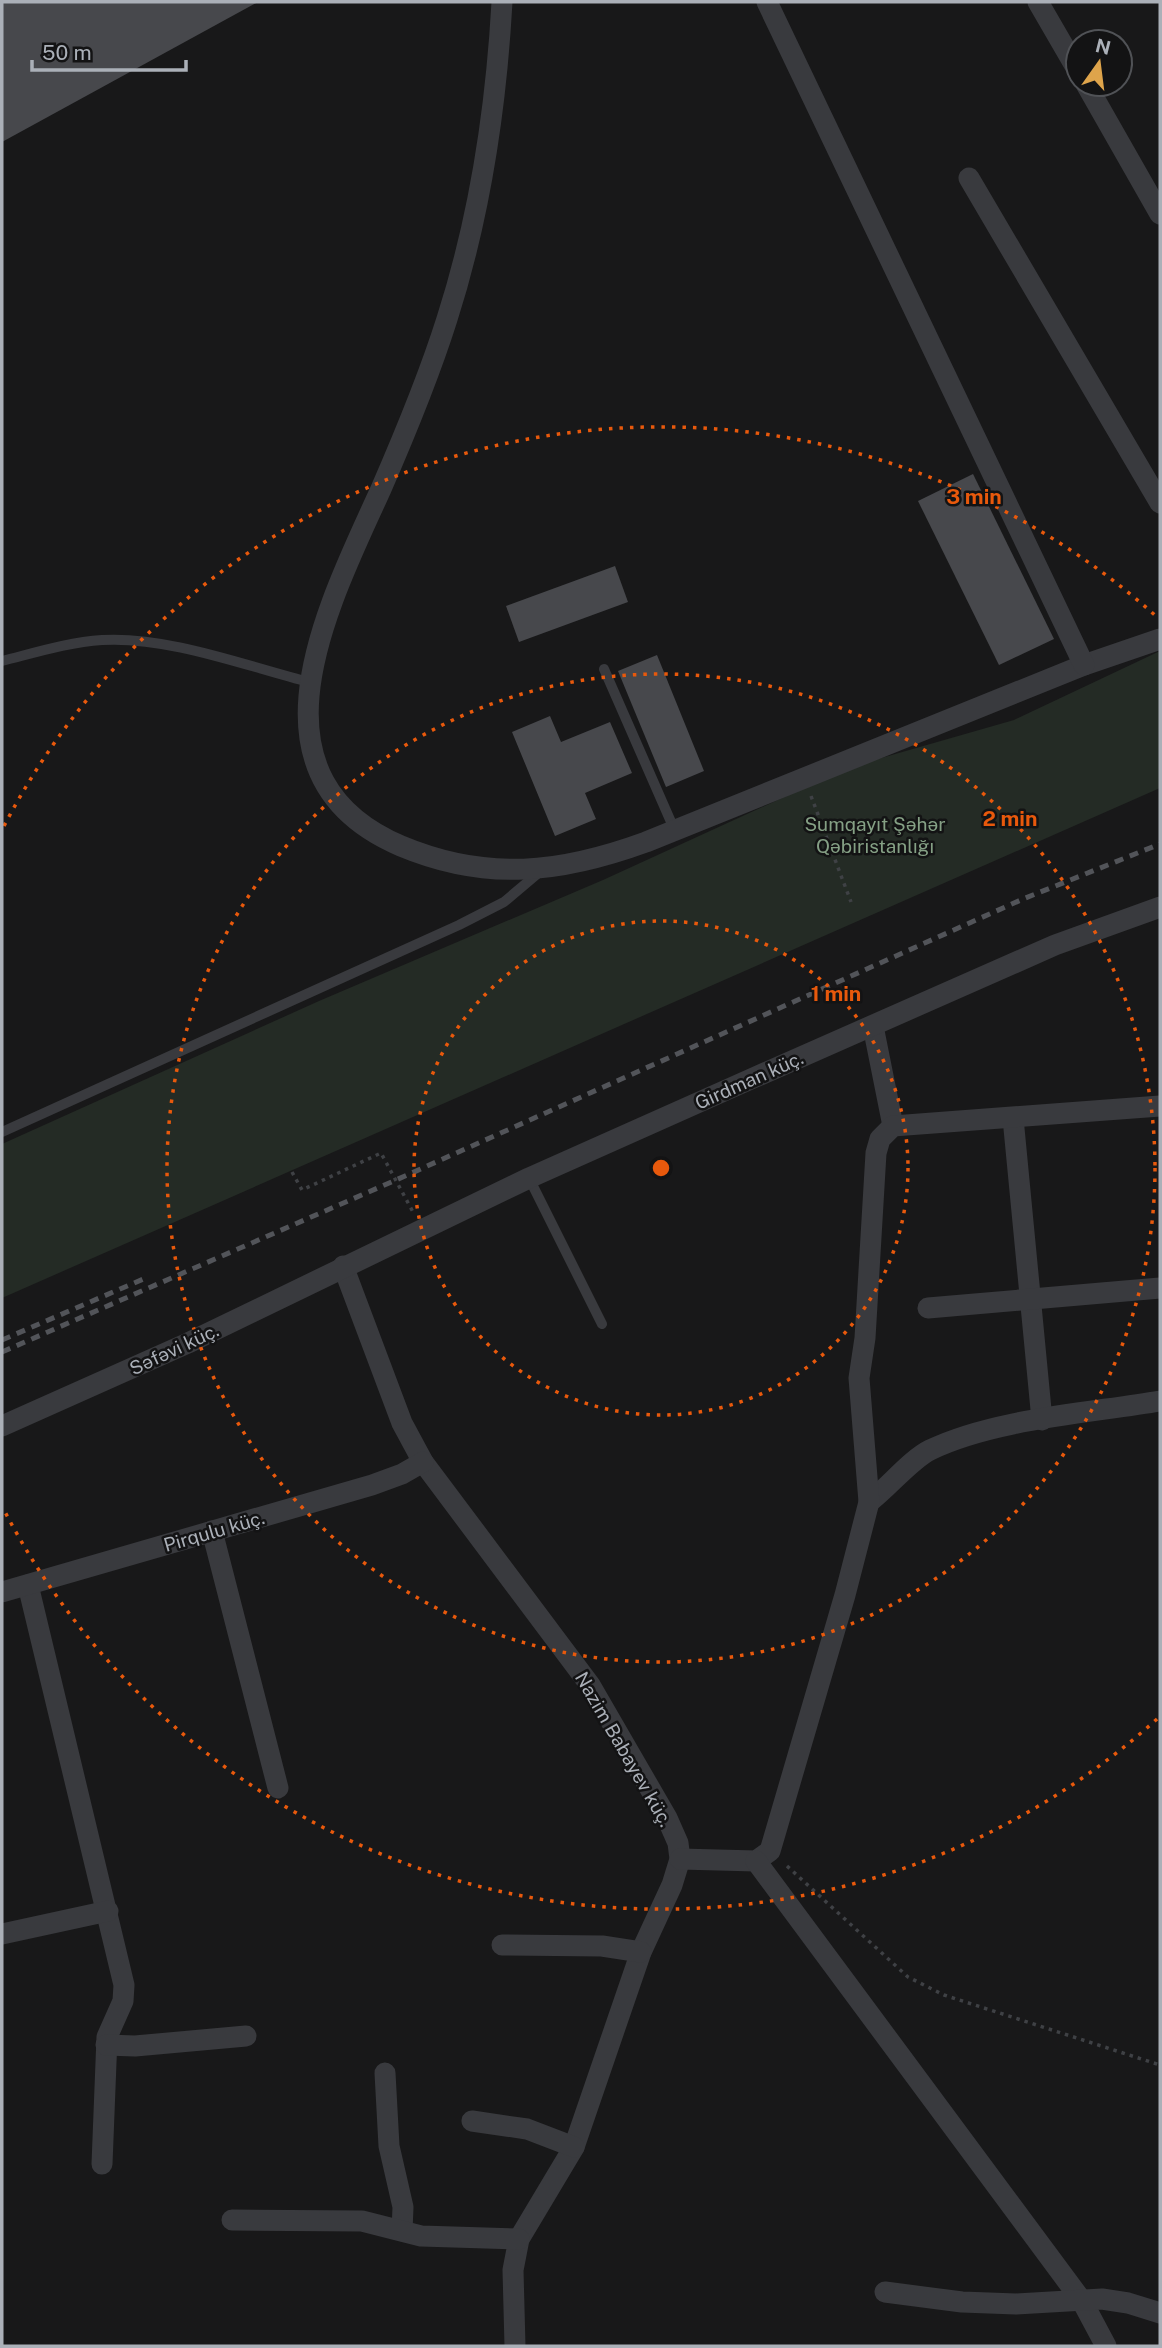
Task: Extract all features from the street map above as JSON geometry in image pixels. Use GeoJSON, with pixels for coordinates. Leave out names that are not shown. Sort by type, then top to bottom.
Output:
{"type":"FeatureCollection","features":[{"type":"Feature","properties":{"kind":"street"},"geometry":{"type":"LineString","coordinates":[[502,2],[490,139],[460,278],[446,324],[390,467],[331,599],[317,641],[309,682],[307,719],[313,755],[331,793],[358,819],[387,839],[426,856],[471,867],[542,870],[608,856],[675,831],[1084,664],[1160,639]]}},
{"type":"Feature","properties":{"kind":"street"},"geometry":{"type":"LineString","coordinates":[[767,2],[1084,664]]}},
{"type":"Feature","properties":{"kind":"street"},"geometry":{"type":"LineString","coordinates":[[1038,2],[1064,47]]}},
{"type":"Feature","properties":{"kind":"street"},"geometry":{"type":"LineString","coordinates":[[1094,98],[1160,214]]}},
{"type":"Feature","properties":{"kind":"street"},"geometry":{"type":"LineString","coordinates":[[969,178],[1160,503]]}},
{"type":"Feature","properties":{"kind":"street","name":"Girdman küç."},"geometry":{"type":"LineString","coordinates":[[343,1266],[529,1178],[1055,945],[1160,907]]}},
{"type":"Feature","properties":{"kind":"street"},"geometry":{"type":"LineString","coordinates":[[873,1026],[894,1125]]}},
{"type":"Feature","properties":{"kind":"street"},"geometry":{"type":"LineString","coordinates":[[763,1856],[845,1595],[869,1502],[859,1378],[865,1338],[876,1153],[880,1139],[894,1125],[1160,1107]]}},
{"type":"Feature","properties":{"kind":"street"},"geometry":{"type":"LineString","coordinates":[[1013,1118],[1042,1420]]}},
{"type":"Feature","properties":{"kind":"street","name":"Səfəvi küç."},"geometry":{"type":"LineString","coordinates":[[2,1426],[188,1343],[343,1266]]}},
{"type":"Feature","properties":{"kind":"street","name":"Nazim Babayev küç."},"geometry":{"type":"LineString","coordinates":[[343,1266],[402,1423],[423,1462],[590,1685],[667,1818],[678,1843],[680,1859]]}},
{"type":"Feature","properties":{"kind":"street"},"geometry":{"type":"LineString","coordinates":[[928,1308],[1160,1288]]}},
{"type":"Feature","properties":{"kind":"street"},"geometry":{"type":"LineString","coordinates":[[869,1502],[927,1451],[962,1437],[1042,1420],[1160,1401]]}},
{"type":"Feature","properties":{"kind":"street","name":"Pirqulu küç."},"geometry":{"type":"LineString","coordinates":[[2,1592],[372,1485],[401,1475],[423,1462]]}},
{"type":"Feature","properties":{"kind":"street"},"geometry":{"type":"LineString","coordinates":[[212,1531],[278,1788]]}},
{"type":"Feature","properties":{"kind":"street"},"geometry":{"type":"LineString","coordinates":[[28,1585],[124,1985],[123,2001],[106,2045],[102,2164]]}},
{"type":"Feature","properties":{"kind":"street"},"geometry":{"type":"LineString","coordinates":[[515,2346],[513,2270],[519,2239],[574,2147],[641,1952],[673,1885],[680,1859],[763,1856]]}},
{"type":"Feature","properties":{"kind":"street"},"geometry":{"type":"LineString","coordinates":[[763,1856],[1082,2301],[1106,2346]]}},
{"type":"Feature","properties":{"kind":"street"},"geometry":{"type":"LineString","coordinates":[[2,1934],[108,1911]]}},
{"type":"Feature","properties":{"kind":"street"},"geometry":{"type":"LineString","coordinates":[[502,1945],[602,1946],[641,1952]]}},
{"type":"Feature","properties":{"kind":"street"},"geometry":{"type":"LineString","coordinates":[[106,2045],[135,2046],[246,2036]]}},
{"type":"Feature","properties":{"kind":"street"},"geometry":{"type":"LineString","coordinates":[[385,2073],[389,2146],[403,2207],[402,2231]]}},
{"type":"Feature","properties":{"kind":"street"},"geometry":{"type":"LineString","coordinates":[[472,2120],[527,2129],[574,2147]]}},
{"type":"Feature","properties":{"kind":"street"},"geometry":{"type":"LineString","coordinates":[[232,2220],[362,2221],[435,2238],[519,2239]]}},
{"type":"Feature","properties":{"kind":"street"},"geometry":{"type":"LineString","coordinates":[[885,2292],[989,2303],[1101,2299],[1128,2303],[1160,2313]]}},
{"type":"Feature","properties":{"kind":"lane"},"geometry":{"type":"LineString","coordinates":[[2,661],[79,643],[125,639],[187,650],[309,682]]}},
{"type":"Feature","properties":{"kind":"lane"},"geometry":{"type":"LineString","coordinates":[[604,669],[675,831]]}},
{"type":"Feature","properties":{"kind":"lane"},"geometry":{"type":"LineString","coordinates":[[2,1132],[459,925],[504,902],[542,870]]}},
{"type":"Feature","properties":{"kind":"lane"},"geometry":{"type":"LineString","coordinates":[[529,1178],[602,1324]]}},
{"type":"Feature","properties":{"kind":"path"},"geometry":{"type":"LineString","coordinates":[[804,778],[851,902]]}},
{"type":"Feature","properties":{"kind":"path"},"geometry":{"type":"LineString","coordinates":[[292,1172],[302,1190],[382,1153],[422,1229]]}},
{"type":"Feature","properties":{"kind":"path"},"geometry":{"type":"LineString","coordinates":[[763,1856],[908,1977],[944,1996],[1160,2065]]}},
{"type":"Feature","properties":{"kind":"green space","name":"Sumqayıt Şəhər Qəbiristanlığı"},"geometry":{"type":"Polygon","coordinates":[[[1160,651],[1160,788],[2,1298],[2,1144],[319,1001],[603,880],[850,767],[1014,720],[1160,651]]]}},
{"type":"Feature","properties":{"kind":"building"},"geometry":{"type":"Polygon","coordinates":[[[2,2],[258,2],[2,142],[2,2]]]}},
{"type":"Feature","properties":{"kind":"building"},"geometry":{"type":"Polygon","coordinates":[[[973,474],[1054,639],[999,665],[918,501],[973,474]]]}},
{"type":"Feature","properties":{"kind":"building"},"geometry":{"type":"Polygon","coordinates":[[[615,566],[628,602],[519,642],[506,606],[615,566]]]}},
{"type":"Feature","properties":{"kind":"building"},"geometry":{"type":"Polygon","coordinates":[[[657,655],[704,771],[666,787],[618,671],[657,655]]]}},
{"type":"Feature","properties":{"kind":"building"},"geometry":{"type":"Polygon","coordinates":[[[550,716],[561,742],[610,722],[632,773],[585,793],[596,819],[555,836],[512,732],[550,716]]]}},
{"type":"Feature","properties":{"kind":"railway"},"geometry":{"type":"LineString","coordinates":[[2,1352],[396,1180],[1023,899],[1160,844]]}},
{"type":"Feature","properties":{"kind":"railway"},"geometry":{"type":"LineString","coordinates":[[2,1340],[148,1277]]}}]}
